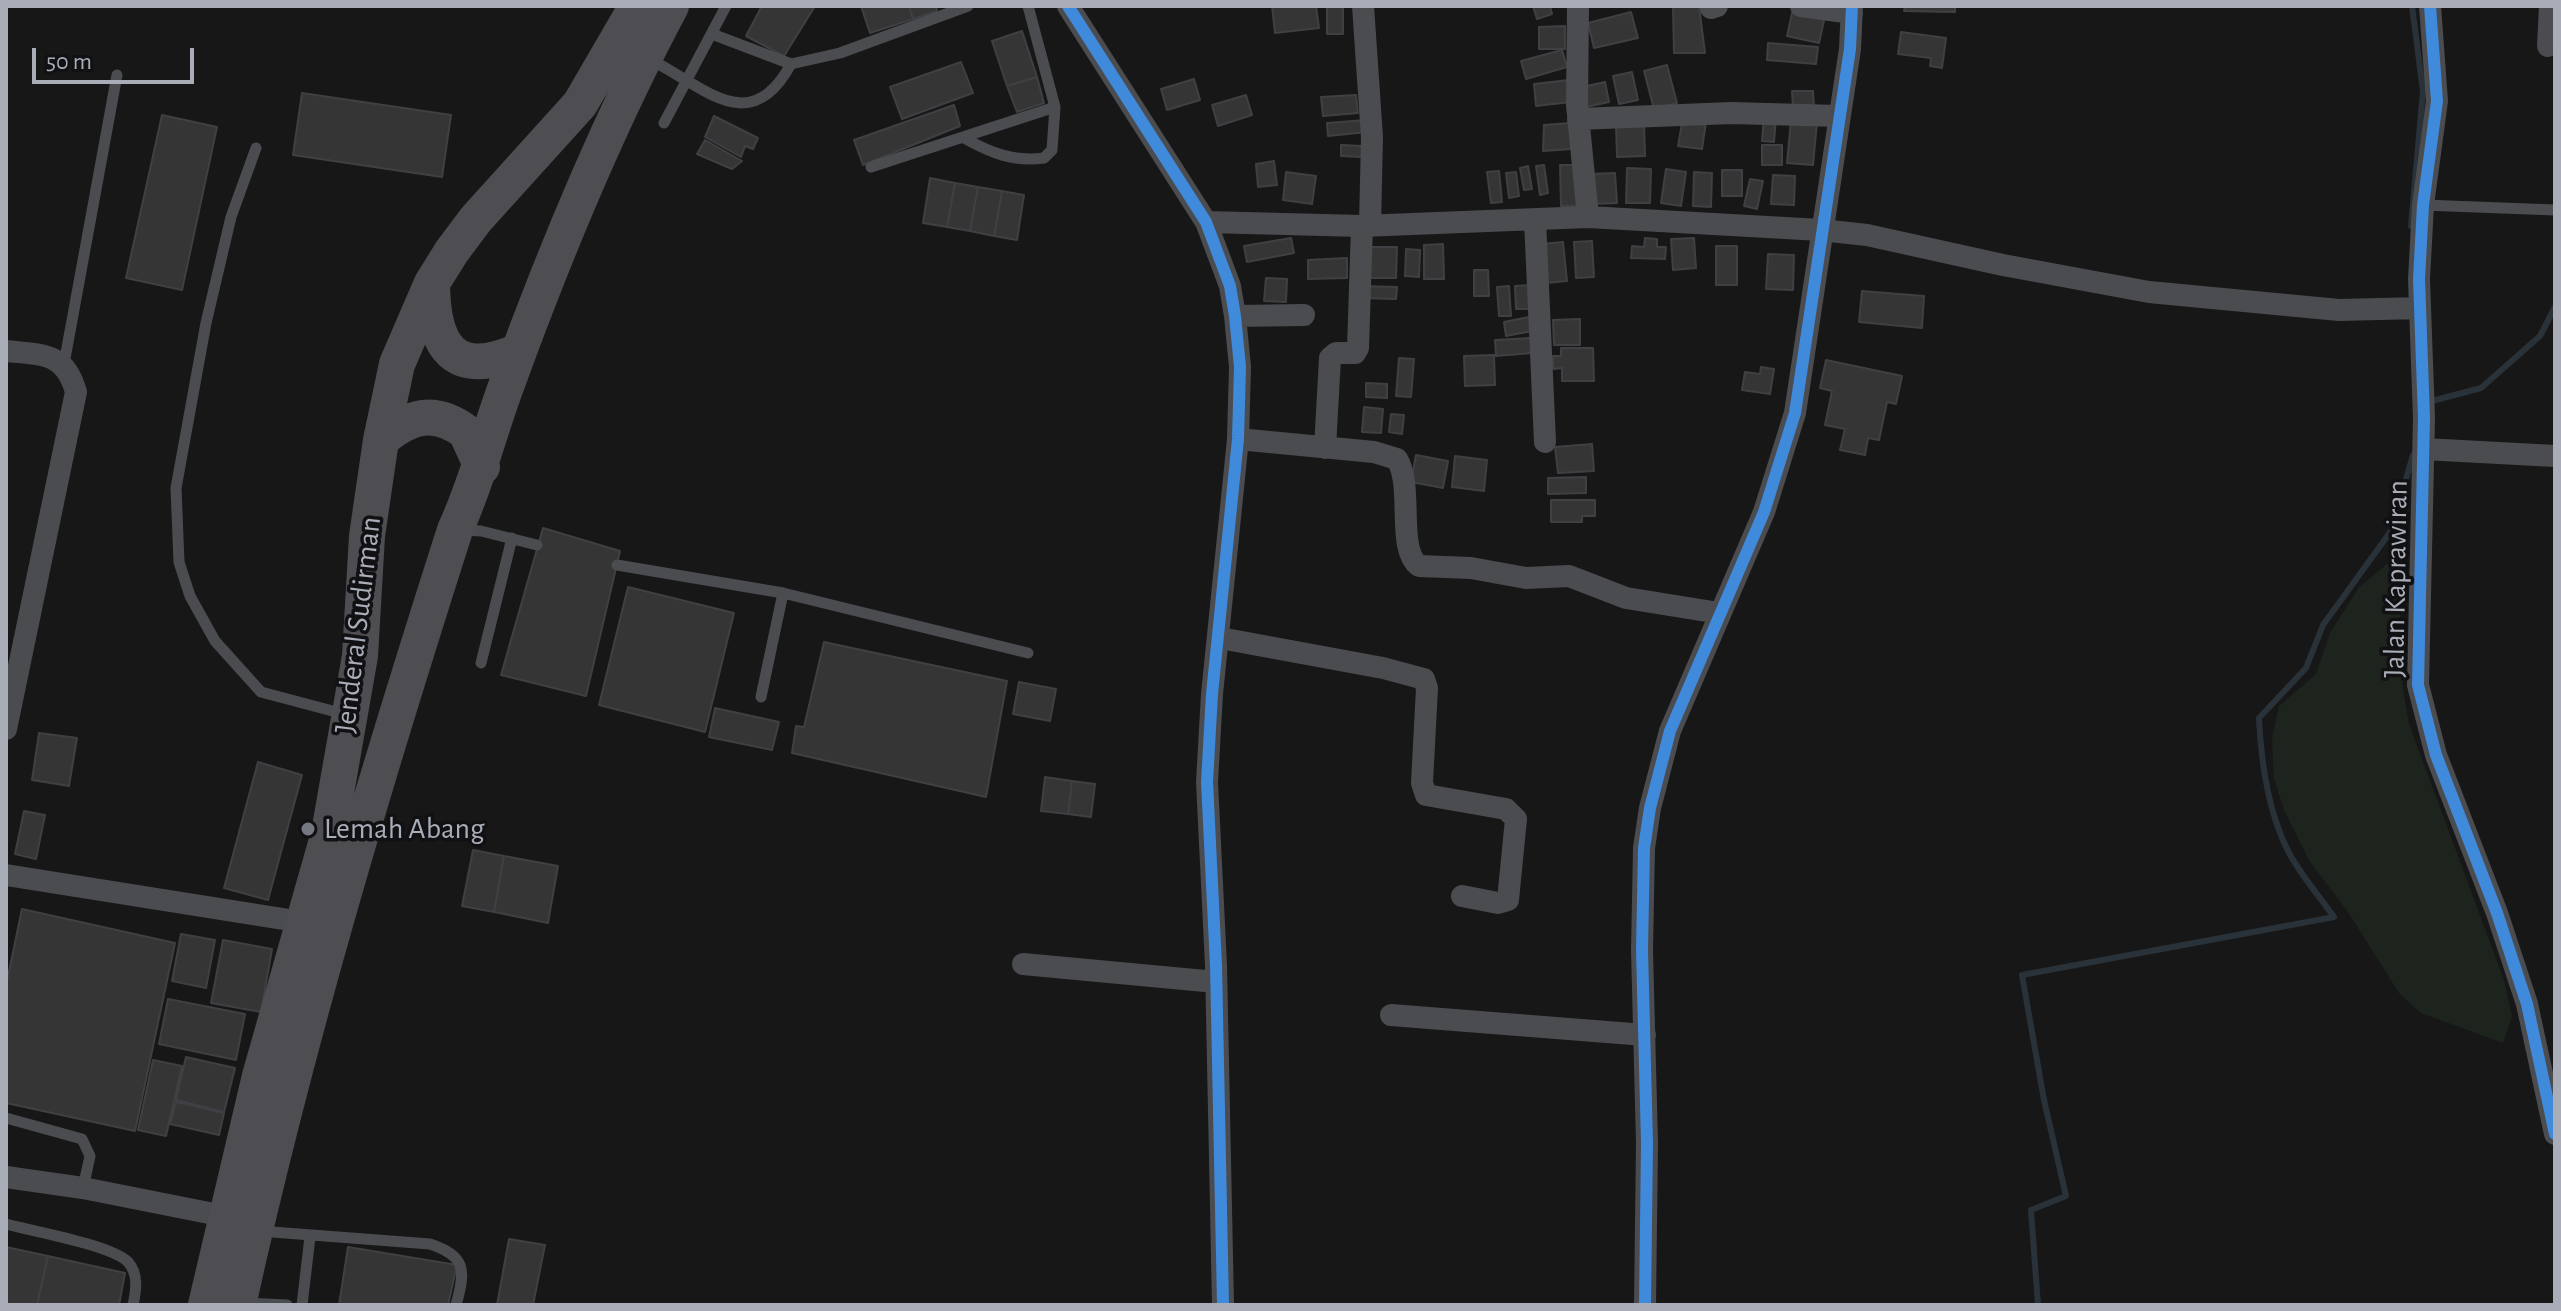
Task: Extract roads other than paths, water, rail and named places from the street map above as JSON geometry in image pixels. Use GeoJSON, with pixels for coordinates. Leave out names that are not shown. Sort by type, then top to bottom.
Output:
{"type":"FeatureCollection","features":[{"type":"Feature","properties":{"kind":"highway","name":"Jenderal Sudirman"},"geometry":{"type":"LineString","coordinates":[[228,1304],[240,1223],[302,922],[329,833],[360,656],[367,536],[381,440],[397,364],[432,283],[476,219],[580,104],[637,6]]}},
{"type":"Feature","properties":{"kind":"highway","name":"Jenderal Sudirman"},"geometry":{"type":"LineString","coordinates":[[240,1223],[283,1105],[338,903],[455,530],[482,467],[519,351],[606,135],[671,6]]}},
{"type":"Feature","properties":{"kind":"highway"},"geometry":{"type":"LineString","coordinates":[[432,283],[434,318],[439,335],[458,358],[477,364],[495,362],[519,351]]}},
{"type":"Feature","properties":{"kind":"highway"},"geometry":{"type":"LineString","coordinates":[[381,440],[410,418],[431,417],[466,432],[482,467]]}},
{"type":"Feature","properties":{"kind":"street"},"geometry":{"type":"LineString","coordinates":[[1068,6],[1206,222],[1226,271],[1235,316],[1240,367],[1238,439],[1211,707],[1207,782],[1216,982],[1223,1305]]}},
{"type":"Feature","properties":{"kind":"street"},"geometry":{"type":"LineString","coordinates":[[1325,448],[1330,358],[1336,353],[1355,353],[1358,348],[1371,123],[1363,6]]}},
{"type":"Feature","properties":{"kind":"street"},"geometry":{"type":"LineString","coordinates":[[1578,6],[1578,119],[1588,217]]}},
{"type":"Feature","properties":{"kind":"street"},"geometry":{"type":"LineString","coordinates":[[1645,1305],[1643,887],[1650,808],[1670,731],[1764,512],[1795,413],[1852,10],[1801,6]]}},
{"type":"Feature","properties":{"kind":"street","name":"Jalan Kaprawiran"},"geometry":{"type":"LineString","coordinates":[[2430,6],[2437,101],[2412,308],[2424,418],[2423,564],[2417,649],[2424,713],[2436,755],[2515,964],[2555,1134]]}},
{"type":"Feature","properties":{"kind":"street"},"geometry":{"type":"LineString","coordinates":[[2548,46],[2550,6]]}},
{"type":"Feature","properties":{"kind":"street"},"geometry":{"type":"LineString","coordinates":[[1578,119],[1732,113],[1839,116]]}},
{"type":"Feature","properties":{"kind":"street"},"geometry":{"type":"LineString","coordinates":[[1206,222],[1366,226],[1588,217],[1821,230],[1867,235],[2003,265],[2149,292],[2339,310],[2412,308]]}},
{"type":"Feature","properties":{"kind":"street"},"geometry":{"type":"LineString","coordinates":[[1535,220],[1545,442]]}},
{"type":"Feature","properties":{"kind":"street"},"geometry":{"type":"LineString","coordinates":[[1235,316],[1304,315]]}},
{"type":"Feature","properties":{"kind":"street"},"geometry":{"type":"LineString","coordinates":[[6,351],[52,357],[64,364],[76,392],[6,729]]}},
{"type":"Feature","properties":{"kind":"street"},"geometry":{"type":"LineString","coordinates":[[1238,439],[1374,452],[1397,459],[1407,483],[1409,554],[1419,566],[1471,568],[1526,578],[1569,576],[1626,598],[1719,613]]}},
{"type":"Feature","properties":{"kind":"street"},"geometry":{"type":"LineString","coordinates":[[2424,449],[2555,456]]}},
{"type":"Feature","properties":{"kind":"street"},"geometry":{"type":"LineString","coordinates":[[1220,638],[1383,668],[1424,679],[1427,688],[1422,783],[1426,795],[1506,809],[1516,819],[1508,900],[1498,903],[1462,896]]}},
{"type":"Feature","properties":{"kind":"street"},"geometry":{"type":"LineString","coordinates":[[6,875],[302,922]]}},
{"type":"Feature","properties":{"kind":"street"},"geometry":{"type":"LineString","coordinates":[[1023,964],[1216,982]]}},
{"type":"Feature","properties":{"kind":"street"},"geometry":{"type":"LineString","coordinates":[[1391,1015],[1645,1035]]}},
{"type":"Feature","properties":{"kind":"street"},"geometry":{"type":"LineString","coordinates":[[6,1177],[83,1188],[240,1223]]}},
{"type":"Feature","properties":{"kind":"lane"},"geometry":{"type":"LineString","coordinates":[[664,123],[726,6]]}},
{"type":"Feature","properties":{"kind":"lane"},"geometry":{"type":"LineString","coordinates":[[712,34],[791,64],[840,53],[968,6]]}},
{"type":"Feature","properties":{"kind":"lane"},"geometry":{"type":"LineString","coordinates":[[964,138],[990,152],[1015,160],[1044,158],[1052,150],[1055,107],[1028,6]]}},
{"type":"Feature","properties":{"kind":"lane"},"geometry":{"type":"LineString","coordinates":[[645,57],[709,93],[750,104],[768,98],[791,64]]}},
{"type":"Feature","properties":{"kind":"lane"},"geometry":{"type":"LineString","coordinates":[[64,364],[117,75]]}},
{"type":"Feature","properties":{"kind":"lane"},"geometry":{"type":"LineString","coordinates":[[871,167],[1055,107]]}},
{"type":"Feature","properties":{"kind":"lane"},"geometry":{"type":"LineString","coordinates":[[256,148],[231,217],[206,323],[176,488],[179,562],[190,596],[215,641],[261,692],[349,715]]}},
{"type":"Feature","properties":{"kind":"lane"},"geometry":{"type":"LineString","coordinates":[[2423,205],[2555,210]]}},
{"type":"Feature","properties":{"kind":"lane"},"geometry":{"type":"LineString","coordinates":[[455,530],[537,545]]}},
{"type":"Feature","properties":{"kind":"lane"},"geometry":{"type":"LineString","coordinates":[[481,663],[512,538]]}},
{"type":"Feature","properties":{"kind":"lane"},"geometry":{"type":"LineString","coordinates":[[617,565],[783,593],[1028,653]]}},
{"type":"Feature","properties":{"kind":"lane"},"geometry":{"type":"LineString","coordinates":[[761,697],[783,593]]}},
{"type":"Feature","properties":{"kind":"lane"},"geometry":{"type":"LineString","coordinates":[[6,1118],[82,1139],[90,1156],[83,1188]]}},
{"type":"Feature","properties":{"kind":"lane"},"geometry":{"type":"LineString","coordinates":[[240,1223],[310,1237],[430,1244],[451,1251],[459,1260],[462,1273],[456,1305]]}},
{"type":"Feature","properties":{"kind":"lane"},"geometry":{"type":"LineString","coordinates":[[6,1224],[113,1253],[129,1263],[137,1288],[133,1305]]}},
{"type":"Feature","properties":{"kind":"lane"},"geometry":{"type":"LineString","coordinates":[[302,1305],[310,1237]]}},
{"type":"Feature","properties":{"kind":"lane"},"geometry":{"type":"LineString","coordinates":[[228,1304],[287,1305]]}},
{"type":"Feature","properties":{"kind":"waterway"},"geometry":{"type":"LineString","coordinates":[[2411,226],[2423,91],[2412,6]]}},
{"type":"Feature","properties":{"kind":"waterway"},"geometry":{"type":"LineString","coordinates":[[2428,402],[2481,388],[2540,336],[2555,307]]}},
{"type":"Feature","properties":{"kind":"waterway"},"geometry":{"type":"LineString","coordinates":[[2038,1305],[2031,1210],[2066,1196],[2044,1100],[2022,975],[2334,917],[2298,868],[2281,836],[2267,786],[2259,718],[2306,668],[2323,625],[2391,531],[2413,455]]}},
{"type":"Feature","properties":{"kind":"place","name":"Lemah Abang"},"geometry":{"type":"Point","coordinates":[308,829]}}]}
